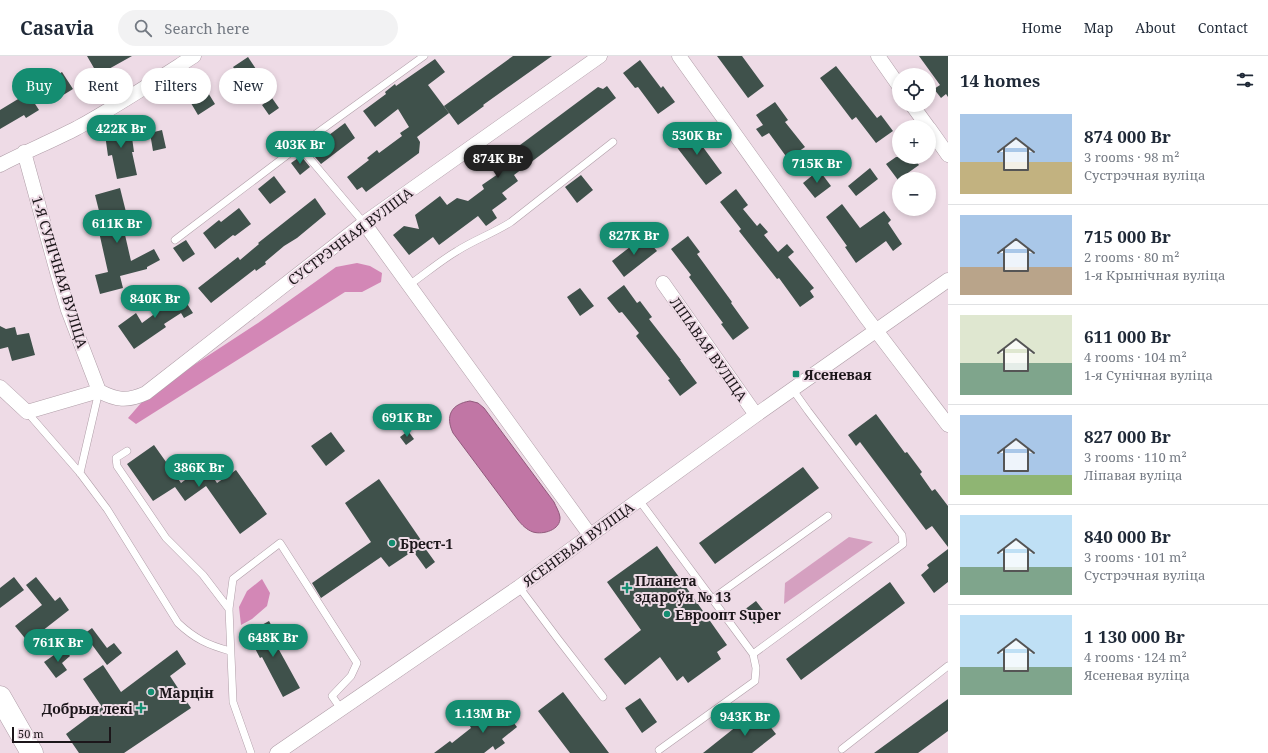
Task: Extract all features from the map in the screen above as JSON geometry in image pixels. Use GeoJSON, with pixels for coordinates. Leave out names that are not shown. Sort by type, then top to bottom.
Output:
{"type":"FeatureCollection","features":[{"type":"Feature","properties":{"kind":"main road"},"geometry":{"type":"LineString","coordinates":[[0,697],[32,753]]}},
{"type":"Feature","properties":{"kind":"street"},"geometry":{"type":"LineString","coordinates":[[0,165],[24,152],[75,129],[134,95],[194,56]]}},
{"type":"Feature","properties":{"kind":"street","name":"СУСТРЭЧНАЯ ВУЛІЦА"},"geometry":{"type":"LineString","coordinates":[[98,391],[120,400],[138,397],[146,393],[364,223],[600,56]]}},
{"type":"Feature","properties":{"kind":"street"},"geometry":{"type":"LineString","coordinates":[[680,56],[876,331],[948,425]]}},
{"type":"Feature","properties":{"kind":"street"},"geometry":{"type":"LineString","coordinates":[[878,56],[892,76]]}},
{"type":"Feature","properties":{"kind":"street"},"geometry":{"type":"LineString","coordinates":[[936,138],[948,155]]}},
{"type":"Feature","properties":{"kind":"street","name":"1-Я СУНІЧНАЯ ВУЛІЦА"},"geometry":{"type":"LineString","coordinates":[[24,152],[62,290],[98,391]]}},
{"type":"Feature","properties":{"kind":"street"},"geometry":{"type":"LineString","coordinates":[[364,223],[590,534]]}},
{"type":"Feature","properties":{"kind":"street","name":"ЯСЕНЕВАЯ ВУЛІЦА"},"geometry":{"type":"LineString","coordinates":[[277,753],[520,587],[590,534],[948,280]]}},
{"type":"Feature","properties":{"kind":"street","name":"ЛІПАВАЯ ВУЛІЦА"},"geometry":{"type":"LineString","coordinates":[[663,283],[756,415]]}},
{"type":"Feature","properties":{"kind":"street"},"geometry":{"type":"LineString","coordinates":[[0,387],[27,412],[98,391]]}},
{"type":"Feature","properties":{"kind":"lane"},"geometry":{"type":"LineString","coordinates":[[176,240],[299,146],[424,56]]}},
{"type":"Feature","properties":{"kind":"lane"},"geometry":{"type":"LineString","coordinates":[[409,285],[456,251],[511,222],[613,142]]}},
{"type":"Feature","properties":{"kind":"lane"},"geometry":{"type":"LineString","coordinates":[[299,146],[364,223]]}},
{"type":"Feature","properties":{"kind":"lane"},"geometry":{"type":"LineString","coordinates":[[753,654],[903,544],[902,535],[793,390]]}},
{"type":"Feature","properties":{"kind":"lane"},"geometry":{"type":"LineString","coordinates":[[80,473],[98,391]]}},
{"type":"Feature","properties":{"kind":"lane"},"geometry":{"type":"LineString","coordinates":[[27,412],[80,473],[106,509],[178,623],[188,633],[201,641],[211,646],[230,651]]}},
{"type":"Feature","properties":{"kind":"lane"},"geometry":{"type":"LineString","coordinates":[[127,451],[116,458],[117,466],[166,538],[203,575],[229,609]]}},
{"type":"Feature","properties":{"kind":"lane"},"geometry":{"type":"LineString","coordinates":[[639,500],[753,654],[756,668],[755,681],[658,750]]}},
{"type":"Feature","properties":{"kind":"lane"},"geometry":{"type":"LineString","coordinates":[[712,599],[828,516]]}},
{"type":"Feature","properties":{"kind":"lane"},"geometry":{"type":"LineString","coordinates":[[252,753],[232,702],[229,609],[233,579],[280,543],[357,663],[352,676],[332,696],[341,709]]}},
{"type":"Feature","properties":{"kind":"lane"},"geometry":{"type":"LineString","coordinates":[[520,587],[558,639],[603,696]]}},
{"type":"Feature","properties":{"kind":"lane"},"geometry":{"type":"LineString","coordinates":[[842,749],[948,666]]}},
{"type":"Feature","properties":{"kind":"shaded area"},"geometry":{"type":"Polygon","coordinates":[[[357,263],[370,266],[382,273],[381,282],[362,292],[345,292],[136,424],[128,418],[148,395],[258,323],[336,267],[357,263]]]}},
{"type":"Feature","properties":{"kind":"shaded area"},"geometry":{"type":"Polygon","coordinates":[[[470,401],[478,403],[484,408],[554,502],[560,517],[560,522],[555,528],[542,533],[533,532],[527,529],[518,520],[453,433],[450,421],[451,412],[458,405],[470,401]]]}},
{"type":"Feature","properties":{"kind":"shaded area"},"geometry":{"type":"Polygon","coordinates":[[[849,537],[873,542],[784,604],[785,583],[849,537]]]}},
{"type":"Feature","properties":{"kind":"shaded area"},"geometry":{"type":"Polygon","coordinates":[[[262,579],[270,593],[267,606],[252,619],[241,625],[239,607],[247,591],[262,579]]]}},
{"type":"Feature","properties":{"kind":"building"},"geometry":{"type":"Polygon","coordinates":[[[87,56],[132,56],[111,68],[94,68],[87,56]]]}},
{"type":"Feature","properties":{"kind":"building"},"geometry":{"type":"Polygon","coordinates":[[[513,56],[552,56],[483,105],[484,106],[458,125],[444,106],[513,56]]]}},
{"type":"Feature","properties":{"kind":"building"},"geometry":{"type":"Polygon","coordinates":[[[717,56],[742,56],[764,86],[748,98],[717,56]]]}},
{"type":"Feature","properties":{"kind":"building"},"geometry":{"type":"Polygon","coordinates":[[[919,56],[948,56],[948,97],[946,94],[941,98],[936,92],[936,88],[940,85],[936,79],[936,68],[928,68],[919,56]]]}},
{"type":"Feature","properties":{"kind":"building"},"geometry":{"type":"Polygon","coordinates":[[[248,57],[255,68],[234,68],[248,57]]]}},
{"type":"Feature","properties":{"kind":"building"},"geometry":{"type":"Polygon","coordinates":[[[435,59],[445,72],[428,85],[449,113],[417,137],[420,142],[419,153],[366,192],[362,187],[357,190],[347,177],[369,160],[367,158],[377,150],[379,153],[402,136],[400,133],[409,127],[398,109],[375,127],[363,111],[386,94],[385,92],[395,84],[396,86],[435,59]]]}},
{"type":"Feature","properties":{"kind":"building"},"geometry":{"type":"Polygon","coordinates":[[[640,60],[661,88],[663,86],[675,102],[658,114],[638,87],[635,88],[623,73],[640,60]]]}},
{"type":"Feature","properties":{"kind":"building"},"geometry":{"type":"Polygon","coordinates":[[[836,66],[877,118],[881,115],[892,132],[876,143],[856,117],[852,120],[820,78],[836,66]]]}},
{"type":"Feature","properties":{"kind":"building"},"geometry":{"type":"Polygon","coordinates":[[[66,78],[73,89],[66,93],[66,78]]]}},
{"type":"Feature","properties":{"kind":"building"},"geometry":{"type":"Polygon","coordinates":[[[607,86],[616,98],[514,175],[518,181],[502,193],[507,199],[492,210],[497,218],[486,226],[478,216],[439,245],[433,237],[409,255],[393,235],[404,226],[419,229],[415,215],[440,196],[447,205],[457,198],[468,201],[484,189],[482,185],[498,174],[493,168],[514,154],[512,151],[598,87],[603,89],[607,86]]]}},
{"type":"Feature","properties":{"kind":"building"},"geometry":{"type":"Polygon","coordinates":[[[211,98],[215,104],[198,115],[192,104],[211,104],[211,98]]]}},
{"type":"Feature","properties":{"kind":"building"},"geometry":{"type":"Polygon","coordinates":[[[775,102],[788,120],[785,122],[805,147],[788,159],[769,133],[762,137],[756,129],[763,125],[756,115],[775,102]]]}},
{"type":"Feature","properties":{"kind":"building"},"geometry":{"type":"Polygon","coordinates":[[[12,103],[12,104],[35,104],[39,110],[26,118],[24,115],[0,129],[0,110],[12,103]]]}},
{"type":"Feature","properties":{"kind":"building"},"geometry":{"type":"Polygon","coordinates":[[[276,104],[279,108],[269,115],[262,105],[276,104]]]}},
{"type":"Feature","properties":{"kind":"building"},"geometry":{"type":"Polygon","coordinates":[[[130,123],[134,152],[132,152],[137,175],[117,179],[112,155],[108,156],[104,127],[130,123]]]}},
{"type":"Feature","properties":{"kind":"building"},"geometry":{"type":"Polygon","coordinates":[[[345,123],[355,138],[321,164],[309,150],[345,123]]]}},
{"type":"Feature","properties":{"kind":"building"},"geometry":{"type":"Polygon","coordinates":[[[689,128],[722,173],[706,185],[672,141],[689,128]]]}},
{"type":"Feature","properties":{"kind":"building"},"geometry":{"type":"Polygon","coordinates":[[[162,130],[166,148],[153,151],[150,133],[162,130]]]}},
{"type":"Feature","properties":{"kind":"building"},"geometry":{"type":"Polygon","coordinates":[[[301,156],[310,167],[300,175],[291,163],[301,156]]]}},
{"type":"Feature","properties":{"kind":"building"},"geometry":{"type":"Polygon","coordinates":[[[892,160],[892,164],[919,165],[909,172],[892,172],[886,164],[892,160]]]}},
{"type":"Feature","properties":{"kind":"building"},"geometry":{"type":"Polygon","coordinates":[[[870,168],[878,179],[856,196],[848,186],[870,168]]]}},
{"type":"Feature","properties":{"kind":"building"},"geometry":{"type":"Polygon","coordinates":[[[819,170],[831,186],[815,198],[803,183],[819,170]]]}},
{"type":"Feature","properties":{"kind":"building"},"geometry":{"type":"Polygon","coordinates":[[[581,175],[593,190],[577,203],[565,187],[581,175]]]}},
{"type":"Feature","properties":{"kind":"building"},"geometry":{"type":"Polygon","coordinates":[[[274,176],[286,192],[270,204],[258,189],[274,176]]]}},
{"type":"Feature","properties":{"kind":"building"},"geometry":{"type":"Polygon","coordinates":[[[120,188],[126,212],[120,213],[131,261],[154,249],[160,260],[147,267],[147,269],[120,276],[123,288],[100,294],[95,275],[108,272],[99,232],[104,231],[95,195],[120,188]]]}},
{"type":"Feature","properties":{"kind":"building"},"geometry":{"type":"Polygon","coordinates":[[[736,189],[748,205],[743,209],[757,226],[760,223],[768,232],[764,235],[778,252],[787,244],[794,252],[788,257],[814,288],[810,291],[814,297],[800,307],[779,278],[777,279],[739,231],[741,229],[720,202],[736,189]]]}},
{"type":"Feature","properties":{"kind":"building"},"geometry":{"type":"Polygon","coordinates":[[[315,198],[326,214],[297,238],[284,246],[265,262],[266,264],[256,271],[255,269],[211,303],[198,288],[238,257],[240,260],[259,244],[258,243],[315,198]]]}},
{"type":"Feature","properties":{"kind":"building"},"geometry":{"type":"Polygon","coordinates":[[[842,204],[860,228],[884,211],[891,220],[888,223],[902,244],[893,251],[886,241],[856,263],[845,247],[847,246],[826,217],[842,204]]]}},
{"type":"Feature","properties":{"kind":"building"},"geometry":{"type":"Polygon","coordinates":[[[239,208],[251,224],[235,236],[233,235],[215,249],[203,233],[219,220],[221,222],[239,208]]]}},
{"type":"Feature","properties":{"kind":"building"},"geometry":{"type":"Polygon","coordinates":[[[644,236],[657,251],[624,277],[612,261],[644,236]]]}},
{"type":"Feature","properties":{"kind":"building"},"geometry":{"type":"Polygon","coordinates":[[[688,236],[700,252],[697,254],[749,328],[733,340],[721,324],[723,323],[689,277],[691,275],[671,249],[688,236]]]}},
{"type":"Feature","properties":{"kind":"building"},"geometry":{"type":"Polygon","coordinates":[[[186,240],[195,254],[183,262],[173,248],[186,240]]]}},
{"type":"Feature","properties":{"kind":"building"},"geometry":{"type":"Polygon","coordinates":[[[175,285],[193,313],[184,318],[181,313],[164,324],[166,327],[134,349],[118,326],[136,313],[142,323],[168,304],[161,294],[175,285]]]}},
{"type":"Feature","properties":{"kind":"building"},"geometry":{"type":"Polygon","coordinates":[[[624,285],[637,303],[640,301],[652,317],[649,319],[697,383],[680,396],[668,380],[670,379],[636,336],[639,333],[622,312],[619,313],[607,298],[624,285]]]}},
{"type":"Feature","properties":{"kind":"building"},"geometry":{"type":"Polygon","coordinates":[[[580,288],[594,306],[580,316],[567,297],[580,288]]]}},
{"type":"Feature","properties":{"kind":"building"},"geometry":{"type":"Polygon","coordinates":[[[0,326],[6,329],[15,327],[17,335],[29,333],[35,355],[12,361],[8,347],[0,349],[0,326]]]}},
{"type":"Feature","properties":{"kind":"building"},"geometry":{"type":"Polygon","coordinates":[[[876,414],[905,453],[907,452],[922,472],[920,474],[932,491],[935,489],[948,506],[948,547],[932,526],[926,530],[860,442],[856,446],[848,435],[876,414]]]}},
{"type":"Feature","properties":{"kind":"building"},"geometry":{"type":"Polygon","coordinates":[[[408,431],[414,439],[406,445],[400,437],[408,431]]]}},
{"type":"Feature","properties":{"kind":"building"},"geometry":{"type":"Polygon","coordinates":[[[331,432],[345,451],[326,466],[311,446],[331,432]]]}},
{"type":"Feature","properties":{"kind":"building"},"geometry":{"type":"Polygon","coordinates":[[[154,445],[181,483],[205,465],[217,483],[236,470],[267,514],[240,534],[206,486],[185,501],[175,487],[153,501],[127,464],[154,445]]]}},
{"type":"Feature","properties":{"kind":"building"},"geometry":{"type":"Polygon","coordinates":[[[803,467],[819,488],[715,564],[699,543],[803,467]]]}},
{"type":"Feature","properties":{"kind":"building"},"geometry":{"type":"Polygon","coordinates":[[[379,479],[435,562],[426,569],[413,551],[389,567],[381,557],[321,598],[312,583],[371,542],[345,503],[379,479]]]}},
{"type":"Feature","properties":{"kind":"building","name":"Евроопт Super"},"geometry":{"type":"Polygon","coordinates":[[[657,546],[727,645],[717,652],[721,659],[688,683],[683,676],[677,681],[660,657],[625,685],[604,659],[641,630],[607,582],[657,546]]]}},
{"type":"Feature","properties":{"kind":"building"},"geometry":{"type":"Polygon","coordinates":[[[948,549],[948,582],[934,593],[921,575],[929,568],[927,565],[948,549]]]}},
{"type":"Feature","properties":{"kind":"building"},"geometry":{"type":"Polygon","coordinates":[[[14,577],[24,590],[0,608],[0,588],[14,577]]]}},
{"type":"Feature","properties":{"kind":"building"},"geometry":{"type":"Polygon","coordinates":[[[36,577],[55,601],[60,597],[69,610],[28,642],[15,626],[42,605],[26,585],[36,577]]]}},
{"type":"Feature","properties":{"kind":"building"},"geometry":{"type":"Polygon","coordinates":[[[890,582],[905,603],[801,680],[786,659],[890,582]]]}},
{"type":"Feature","properties":{"kind":"building"},"geometry":{"type":"Polygon","coordinates":[[[756,601],[767,615],[754,624],[744,610],[756,601]]]}},
{"type":"Feature","properties":{"kind":"building"},"geometry":{"type":"Polygon","coordinates":[[[269,621],[282,645],[278,648],[300,688],[283,697],[262,657],[260,658],[247,633],[269,621]]]}},
{"type":"Feature","properties":{"kind":"building"},"geometry":{"type":"Polygon","coordinates":[[[92,628],[107,648],[114,643],[122,653],[107,665],[84,634],[92,628]]]}},
{"type":"Feature","properties":{"kind":"building"},"geometry":{"type":"Polygon","coordinates":[[[64,648],[70,656],[62,663],[67,670],[56,678],[44,662],[64,648]]]}},
{"type":"Feature","properties":{"kind":"building","name":"Марцін"},"geometry":{"type":"Polygon","coordinates":[[[177,650],[186,664],[170,676],[191,708],[124,753],[79,753],[66,734],[102,707],[83,679],[103,665],[121,692],[177,650]]]}},
{"type":"Feature","properties":{"kind":"building"},"geometry":{"type":"Polygon","coordinates":[[[563,692],[609,753],[570,753],[538,711],[563,692]]]}},
{"type":"Feature","properties":{"kind":"building"},"geometry":{"type":"Polygon","coordinates":[[[640,698],[657,722],[642,733],[625,708],[640,698]]]}},
{"type":"Feature","properties":{"kind":"building"},"geometry":{"type":"Polygon","coordinates":[[[948,699],[948,731],[918,753],[874,753],[948,699]]]}},
{"type":"Feature","properties":{"kind":"building"},"geometry":{"type":"Polygon","coordinates":[[[500,705],[517,727],[502,739],[505,743],[495,750],[493,746],[484,753],[434,753],[450,741],[452,743],[471,728],[470,726],[489,711],[491,713],[500,705]]]}},
{"type":"Feature","properties":{"kind":"building"},"geometry":{"type":"Polygon","coordinates":[[[757,710],[776,734],[752,753],[703,753],[757,710]]]}},
{"type":"Feature","properties":{"kind":"place","name":"Ясеневая"},"geometry":{"type":"Point","coordinates":[796,374]}},
{"type":"Feature","properties":{"kind":"place","name":"Брест-1"},"geometry":{"type":"Point","coordinates":[392,543]}},
{"type":"Feature","properties":{"kind":"place","name":"Планета здароўя № 13"},"geometry":{"type":"Point","coordinates":[627,588]}},
{"type":"Feature","properties":{"kind":"place","name":"Евроопт Super"},"geometry":{"type":"Point","coordinates":[667,614]}},
{"type":"Feature","properties":{"kind":"place","name":"Марцін"},"geometry":{"type":"Point","coordinates":[151,692]}},
{"type":"Feature","properties":{"kind":"place","name":"Добрыя лекі"},"geometry":{"type":"Point","coordinates":[141,708]}}]}
